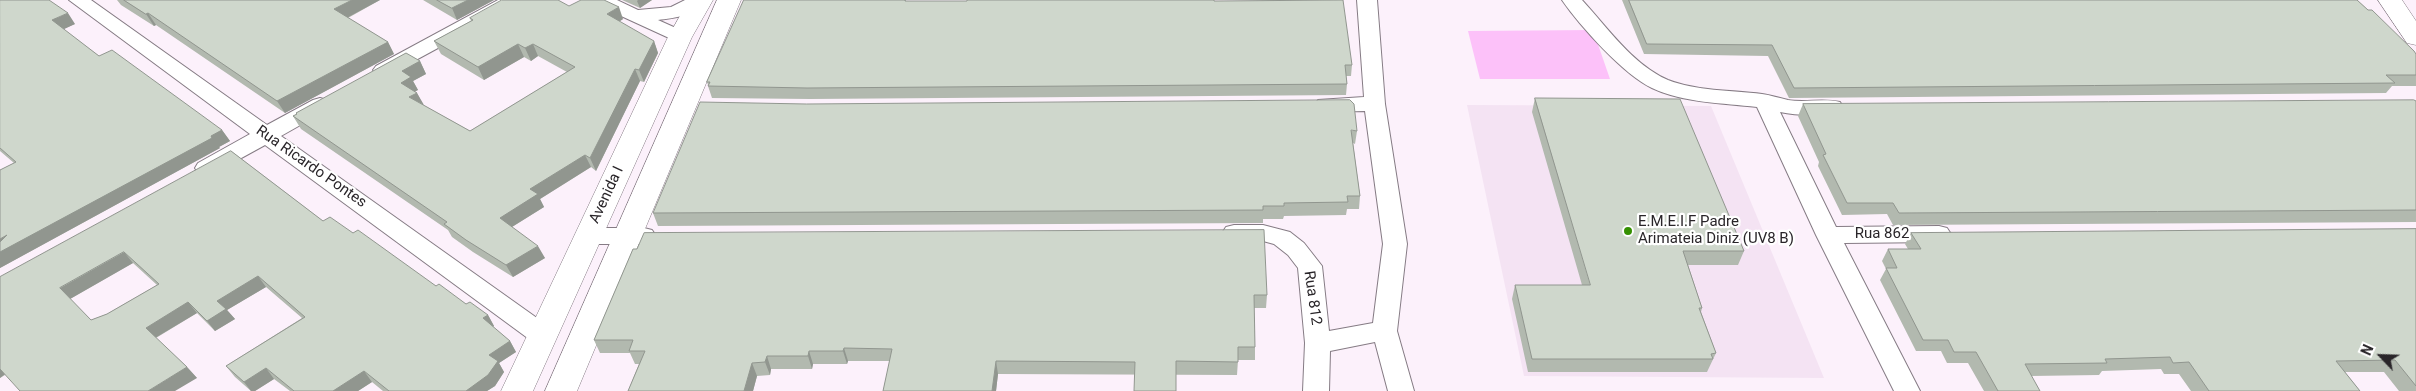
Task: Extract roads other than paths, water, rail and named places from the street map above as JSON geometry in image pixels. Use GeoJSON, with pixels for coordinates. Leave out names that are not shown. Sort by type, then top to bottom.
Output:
{"type":"FeatureCollection","features":[{"type":"Feature","properties":{"kind":"street","name":"Rua Ricardo Pontes"},"geometry":{"type":"LineString","coordinates":[[79,0],[542,335]]}},
{"type":"Feature","properties":{"kind":"street"},"geometry":{"type":"LineString","coordinates":[[368,79],[512,0]]}},
{"type":"Feature","properties":{"kind":"street"},"geometry":{"type":"LineString","coordinates":[[602,0],[680,37]]}},
{"type":"Feature","properties":{"kind":"street"},"geometry":{"type":"LineString","coordinates":[[635,16],[675,12],[701,0]]}},
{"type":"Feature","properties":{"kind":"street","name":"Avenida I"},"geometry":{"type":"LineString","coordinates":[[517,391],[680,37],[701,0]]}},
{"type":"Feature","properties":{"kind":"street"},"geometry":{"type":"LineString","coordinates":[[714,0],[737,0]]}},
{"type":"Feature","properties":{"kind":"street"},"geometry":{"type":"LineString","coordinates":[[561,391],[627,236],[692,106],[730,0]]}},
{"type":"Feature","properties":{"kind":"street"},"geometry":{"type":"LineString","coordinates":[[1367,0],[1375,104],[1395,244],[1385,331],[1401,391]]}},
{"type":"Feature","properties":{"kind":"street"},"geometry":{"type":"LineString","coordinates":[[1572,0],[1621,55],[1643,74],[1660,84],[1685,92],[1765,100],[1789,107],[1848,107]]}},
{"type":"Feature","properties":{"kind":"street"},"geometry":{"type":"LineString","coordinates":[[2390,0],[2416,38]]}},
{"type":"Feature","properties":{"kind":"street"},"geometry":{"type":"LineString","coordinates":[[2406,0],[2416,3]]}},
{"type":"Feature","properties":{"kind":"street"},"geometry":{"type":"LineString","coordinates":[[187,178],[334,98]]}},
{"type":"Feature","properties":{"kind":"street"},"geometry":{"type":"LineString","coordinates":[[1765,100],[1828,235],[1907,391]]}},
{"type":"Feature","properties":{"kind":"street"},"geometry":{"type":"LineString","coordinates":[[1306,105],[1375,104]]}},
{"type":"Feature","properties":{"kind":"street","name":"Rua 812"},"geometry":{"type":"LineString","coordinates":[[1214,233],[1263,233],[1282,238],[1296,249],[1310,266],[1318,343],[1316,391]]}},
{"type":"Feature","properties":{"kind":"street","name":"Rua 862"},"geometry":{"type":"LineString","coordinates":[[1828,235],[1957,234]]}},
{"type":"Feature","properties":{"kind":"street"},"geometry":{"type":"LineString","coordinates":[[588,236],[667,236]]}},
{"type":"Feature","properties":{"kind":"street"},"geometry":{"type":"LineString","coordinates":[[1318,343],[1385,331]]}},
{"type":"Feature","properties":{"kind":"place","name":"E.M.E.I.F Padre Arimateia Diniz (UV8 B)"},"geometry":{"type":"Point","coordinates":[1628,231]}}]}
